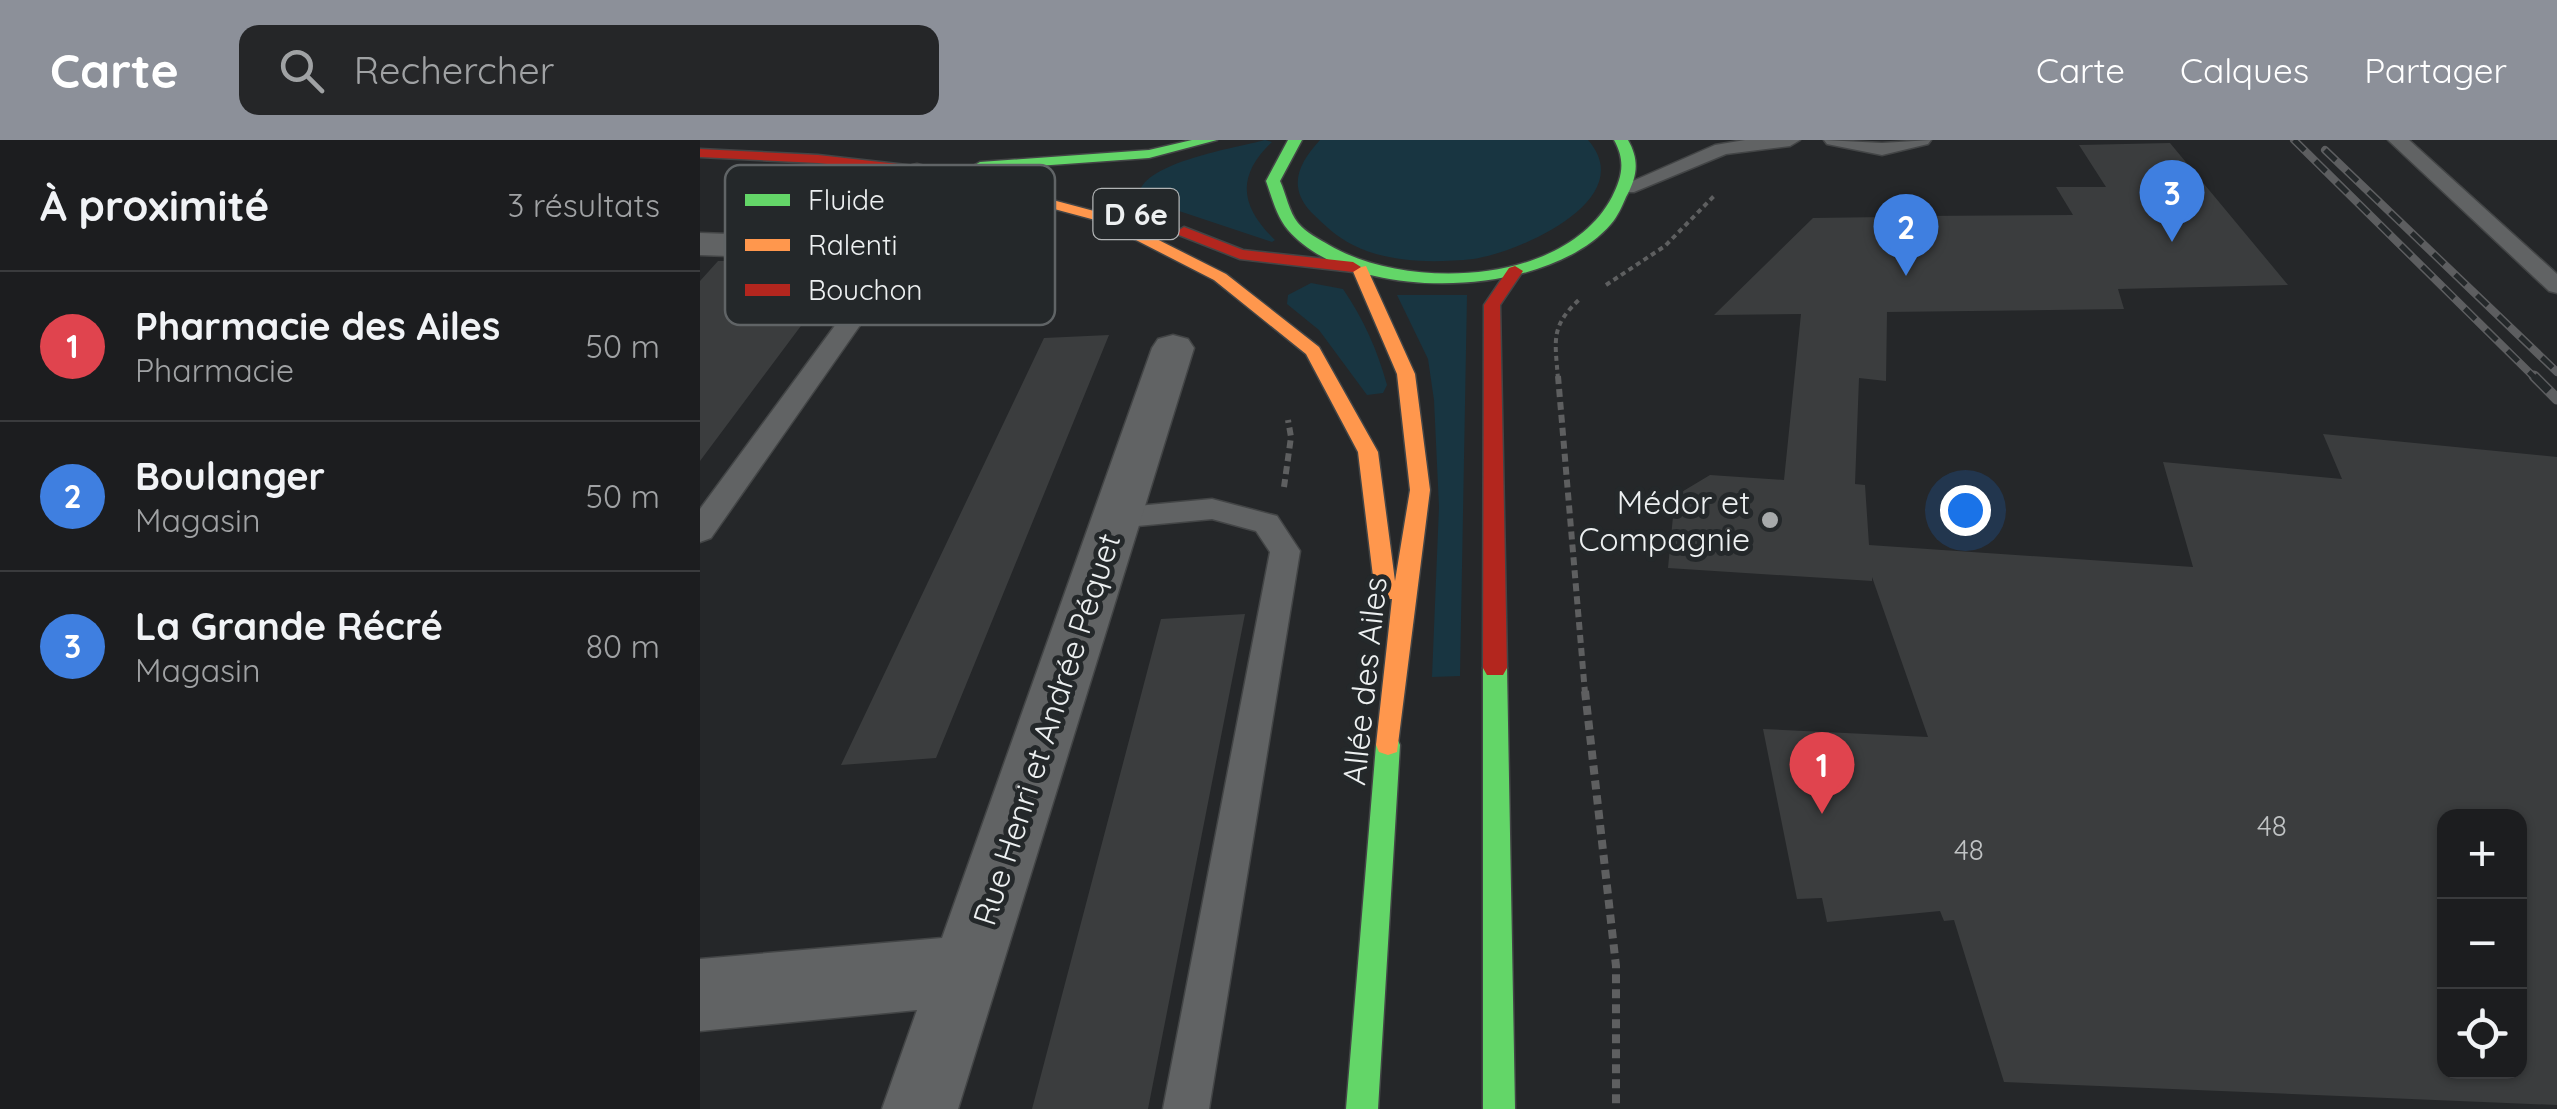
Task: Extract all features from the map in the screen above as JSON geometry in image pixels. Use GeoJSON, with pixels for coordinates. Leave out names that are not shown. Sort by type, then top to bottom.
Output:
{"type":"FeatureCollection","features":[{"type":"Feature","properties":{"kind":"main road","name":"D 6e"},"geometry":{"type":"LineString","coordinates":[[1014,165],[1149,154],[1210,140]]}},
{"type":"Feature","properties":{"kind":"main road"},"geometry":{"type":"LineString","coordinates":[[1295,140],[1273,181],[1283,217],[1297,235],[1357,268],[1407,277],[1463,278],[1515,270],[1566,249],[1592,232],[1617,208],[1627,188],[1631,170],[1627,148],[1621,140]]}},
{"type":"Feature","properties":{"kind":"main road","name":"D 6e"},"geometry":{"type":"LineString","coordinates":[[700,153],[874,165]]}},
{"type":"Feature","properties":{"kind":"main road","name":"D 6e"},"geometry":{"type":"LineString","coordinates":[[1055,193],[1103,202],[1240,254],[1357,268]]}},
{"type":"Feature","properties":{"kind":"main road"},"geometry":{"type":"LineString","coordinates":[[1055,205],[1104,218],[1220,278],[1313,351],[1368,452],[1395,656]]}},
{"type":"Feature","properties":{"kind":"main road","name":"Allée des Ailes"},"geometry":{"type":"LineString","coordinates":[[1357,268],[1406,374],[1420,490],[1395,656],[1362,1109]]}},
{"type":"Feature","properties":{"kind":"main road"},"geometry":{"type":"LineString","coordinates":[[1499,1109],[1492,305],[1515,270]]}},
{"type":"Feature","properties":{"kind":"street"},"geometry":{"type":"LineString","coordinates":[[700,244],[725,245]]}},
{"type":"Feature","properties":{"kind":"street","name":"Rue Henri et Andrée Péquet"},"geometry":{"type":"LineString","coordinates":[[920,1109],[1173,348]]}},
{"type":"Feature","properties":{"kind":"street"},"geometry":{"type":"LineString","coordinates":[[700,995],[966,972]]}},
{"type":"Feature","properties":{"kind":"lane"},"geometry":{"type":"LineString","coordinates":[[1627,188],[1722,149],[1790,140]]}},
{"type":"Feature","properties":{"kind":"lane"},"geometry":{"type":"LineString","coordinates":[[1834,140],[1882,149],[1921,140]]}},
{"type":"Feature","properties":{"kind":"lane"},"geometry":{"type":"LineString","coordinates":[[2398,140],[2557,286]]}},
{"type":"Feature","properties":{"kind":"lane"},"geometry":{"type":"LineString","coordinates":[[1692,143],[1722,149]]}},
{"type":"Feature","properties":{"kind":"lane"},"geometry":{"type":"LineString","coordinates":[[700,531],[848,325]]}},
{"type":"Feature","properties":{"kind":"lane"},"geometry":{"type":"LineString","coordinates":[[1116,518],[1212,509],[1266,523],[1285,550],[1186,1109]]}},
{"type":"Feature","properties":{"kind":"path"},"geometry":{"type":"LineString","coordinates":[[1616,1109],[1622,1042],[1620,980],[1589,731],[1555,334],[1560,317],[1577,300],[1651,261],[1682,235],[1726,182],[1729,160],[1722,149]]}},
{"type":"Feature","properties":{"kind":"shaded area"},"geometry":{"type":"Polygon","coordinates":[[[1265,140],[1272,142],[1252,167],[1247,192],[1255,216],[1275,240],[1272,242],[1146,200],[1139,194],[1145,183],[1173,165],[1265,140]]]}},
{"type":"Feature","properties":{"kind":"shaded area"},"geometry":{"type":"Polygon","coordinates":[[[1320,140],[1588,140],[1600,162],[1599,183],[1587,202],[1567,220],[1543,235],[1493,255],[1427,261],[1396,258],[1347,242],[1304,202],[1299,193],[1299,175],[1306,157],[1320,140]]]}},
{"type":"Feature","properties":{"kind":"shaded area"},"geometry":{"type":"Polygon","coordinates":[[[1311,283],[1343,289],[1374,347],[1387,385],[1383,393],[1367,395],[1319,330],[1287,304],[1288,295],[1311,283]]]}},
{"type":"Feature","properties":{"kind":"shaded area"},"geometry":{"type":"Polygon","coordinates":[[[1397,295],[1467,295],[1460,676],[1432,677],[1439,507],[1434,400],[1428,359],[1397,295]]]}},
{"type":"Feature","properties":{"kind":"building"},"geometry":{"type":"Polygon","coordinates":[[[2170,143],[2288,285],[2118,289],[2124,309],[1887,312],[1886,381],[1859,378],[1855,484],[1865,485],[1869,545],[2193,567],[2163,462],[2342,479],[2323,434],[2557,457],[2557,1105],[2004,1082],[1954,920],[1944,921],[1940,911],[1827,922],[1822,898],[1797,899],[1763,729],[1928,737],[1872,577],[1872,581],[1668,568],[1675,496],[1710,475],[1784,480],[1801,314],[1714,315],[1813,218],[1885,217],[1900,208],[1918,216],[2073,215],[2056,187],[2106,187],[2079,145],[2170,143]]]}},
{"type":"Feature","properties":{"kind":"building"},"geometry":{"type":"Polygon","coordinates":[[[718,261],[725,261],[725,325],[802,325],[700,461],[700,281],[718,261]]]}},
{"type":"Feature","properties":{"kind":"building"},"geometry":{"type":"Polygon","coordinates":[[[1109,335],[936,758],[841,765],[1044,338],[1109,335]]]}},
{"type":"Feature","properties":{"kind":"building"},"geometry":{"type":"Polygon","coordinates":[[[1245,614],[1148,1109],[1032,1109],[1161,619],[1245,614]]]}},
{"type":"Feature","properties":{"kind":"railway"},"geometry":{"type":"LineString","coordinates":[[2294,140],[2536,379]]}},
{"type":"Feature","properties":{"kind":"railway"},"geometry":{"type":"LineString","coordinates":[[2325,150],[2557,372]]}},
{"type":"Feature","properties":{"kind":"railway"},"geometry":{"type":"LineString","coordinates":[[2534,376],[2557,399]]}},
{"type":"Feature","properties":{"kind":"traffic: fast"},"geometry":{"type":"LineString","coordinates":[[994,165],[1149,154],[1210,140]]}},
{"type":"Feature","properties":{"kind":"traffic: fast"},"geometry":{"type":"LineString","coordinates":[[1295,140],[1273,181],[1293,227],[1345,261],[1420,278],[1503,273],[1542,262],[1576,245],[1603,224],[1623,190],[1629,162],[1621,140]]}},
{"type":"Feature","properties":{"kind":"traffic: fast"},"geometry":{"type":"LineString","coordinates":[[1495,668],[1499,1109]]}},
{"type":"Feature","properties":{"kind":"traffic: fast"},"geometry":{"type":"LineString","coordinates":[[1362,1109],[1388,745]]}},
{"type":"Feature","properties":{"kind":"traffic: slow"},"geometry":{"type":"LineString","coordinates":[[1055,205],[1104,218],[1220,277],[1313,351],[1368,452],[1386,593]]}},
{"type":"Feature","properties":{"kind":"traffic: slow"},"geometry":{"type":"LineString","coordinates":[[1360,269],[1406,374],[1420,490],[1395,655],[1388,745]]}},
{"type":"Feature","properties":{"kind":"traffic: jam"},"geometry":{"type":"LineString","coordinates":[[700,153],[871,165]]}},
{"type":"Feature","properties":{"kind":"traffic: jam"},"geometry":{"type":"LineString","coordinates":[[1184,232],[1240,254],[1353,267]]}},
{"type":"Feature","properties":{"kind":"traffic: jam"},"geometry":{"type":"LineString","coordinates":[[1495,668],[1492,305],[1515,271]]}},
{"type":"Feature","properties":{"kind":"place","name":"La Grande Récré"},"geometry":{"type":"Point","coordinates":[2172,242]}},
{"type":"Feature","properties":{"kind":"place","name":"Boulanger"},"geometry":{"type":"Point","coordinates":[1906,276]}},
{"type":"Feature","properties":{"kind":"place","name":"Médor et Compagnie"},"geometry":{"type":"Point","coordinates":[1770,520]}},
{"type":"Feature","properties":{"kind":"place","name":"Pharmacie des Ailes"},"geometry":{"type":"Point","coordinates":[1822,814]}}]}
